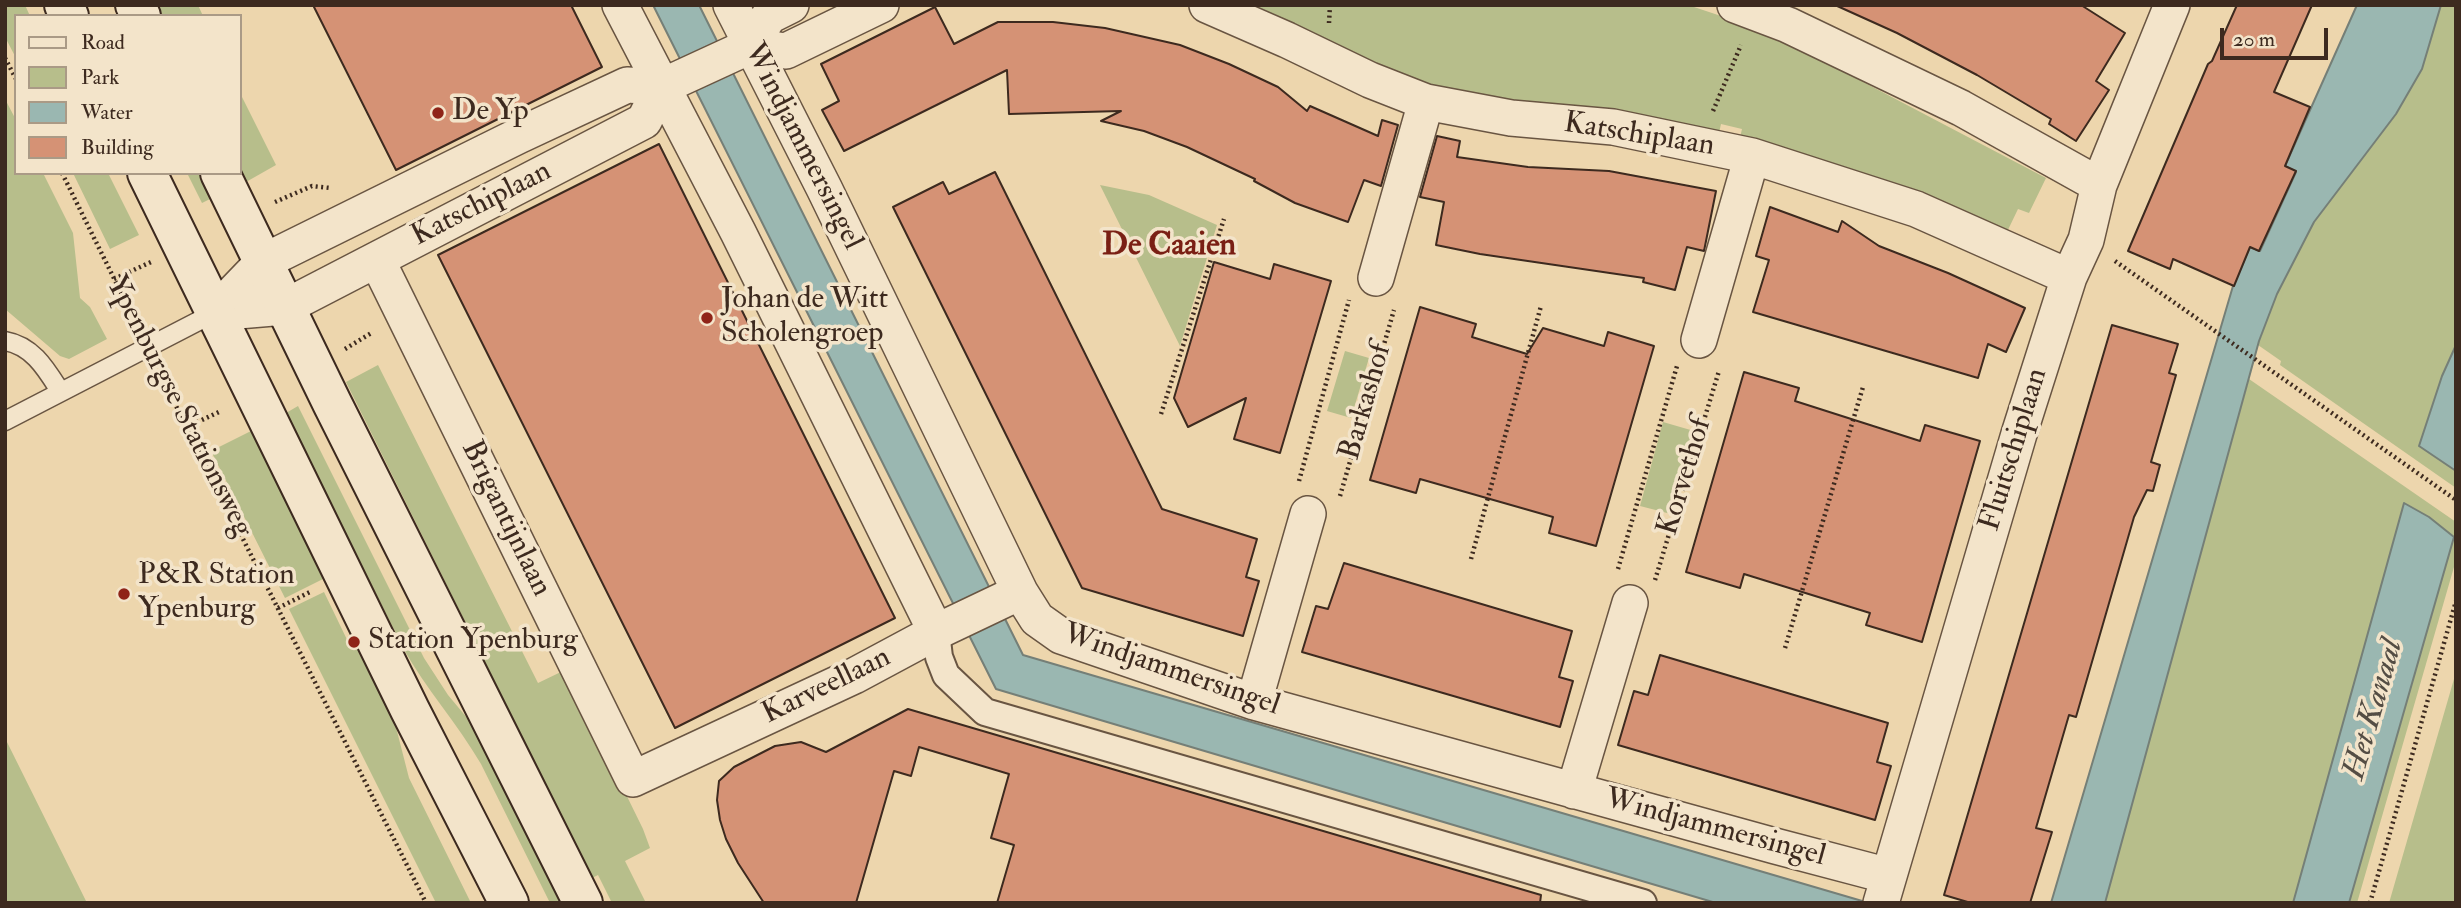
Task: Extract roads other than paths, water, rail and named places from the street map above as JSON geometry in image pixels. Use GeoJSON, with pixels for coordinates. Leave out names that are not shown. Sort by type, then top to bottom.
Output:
{"type":"FeatureCollection","features":[{"type":"Feature","properties":{"kind":"main road"},"geometry":{"type":"LineString","coordinates":[[149,175],[410,710],[509,903]]}},
{"type":"Feature","properties":{"kind":"main road"},"geometry":{"type":"LineString","coordinates":[[221,175],[583,903]]}},
{"type":"Feature","properties":{"kind":"street"},"geometry":{"type":"LineString","coordinates":[[621,5],[674,81],[738,232],[947,627],[939,657],[946,675],[985,712],[1643,903]]}},
{"type":"Feature","properties":{"kind":"street","name":"Windjammersingel"},"geometry":{"type":"LineString","coordinates":[[731,5],[740,51],[824,188],[1010,596],[1037,619],[1061,636],[1254,702],[1574,791],[1884,893]]}},
{"type":"Feature","properties":{"kind":"street"},"geometry":{"type":"LineString","coordinates":[[740,51],[769,16],[791,5]]}},
{"type":"Feature","properties":{"kind":"street"},"geometry":{"type":"LineString","coordinates":[[740,51],[786,51],[881,5]]}},
{"type":"Feature","properties":{"kind":"street","name":"Katschiplaan"},"geometry":{"type":"LineString","coordinates":[[1207,5],[1370,80],[1426,102],[1511,118],[1613,127],[1752,156],[1916,209],[2069,277]]}},
{"type":"Feature","properties":{"kind":"street","name":"Fluitschiplaan"},"geometry":{"type":"LineString","coordinates":[[1884,893],[2019,434],[2069,277],[2086,240],[2099,185],[2172,5]]}},
{"type":"Feature","properties":{"kind":"street"},"geometry":{"type":"LineString","coordinates":[[1744,8],[1792,15],[2099,185]]}},
{"type":"Feature","properties":{"kind":"street","name":"Katschiplaan"},"geometry":{"type":"LineString","coordinates":[[214,313],[263,262],[627,85],[674,81],[740,51]]}},
{"type":"Feature","properties":{"kind":"street","name":"Katschiplaan"},"geometry":{"type":"LineString","coordinates":[[285,307],[644,121],[674,81]]}},
{"type":"Feature","properties":{"kind":"street"},"geometry":{"type":"LineString","coordinates":[[1375,291],[1426,102]]}},
{"type":"Feature","properties":{"kind":"street"},"geometry":{"type":"LineString","coordinates":[[1700,354],[1752,156]]}},
{"type":"Feature","properties":{"kind":"street","name":"Brigantijnlaan"},"geometry":{"type":"LineString","coordinates":[[377,260],[633,779]]}},
{"type":"Feature","properties":{"kind":"street"},"geometry":{"type":"LineString","coordinates":[[214,313],[285,307]]}},
{"type":"Feature","properties":{"kind":"street"},"geometry":{"type":"LineString","coordinates":[[1254,702],[1314,501]]}},
{"type":"Feature","properties":{"kind":"street"},"geometry":{"type":"LineString","coordinates":[[1574,791],[1642,592]]}},
{"type":"Feature","properties":{"kind":"street","name":"Karveellaan"},"geometry":{"type":"LineString","coordinates":[[633,779],[854,676],[1010,596]]}},
{"type":"Feature","properties":{"kind":"lane"},"geometry":{"type":"LineString","coordinates":[[5,421],[214,313]]}},
{"type":"Feature","properties":{"kind":"lane"},"geometry":{"type":"LineString","coordinates":[[5,341],[12,342],[38,358],[60,391]]}},
{"type":"Feature","properties":{"kind":"water"},"geometry":{"type":"Polygon","coordinates":[[[653,5],[699,5],[1023,655],[1869,903],[1716,903],[996,689],[653,5]]]}},
{"type":"Feature","properties":{"kind":"water"},"geometry":{"type":"Polygon","coordinates":[[[2357,5],[2441,5],[2422,69],[2396,114],[2314,222],[2277,294],[2259,341],[2105,903],[2051,903],[2233,286],[2250,247],[2260,251],[2296,172],[2285,166],[2357,5]]]}},
{"type":"Feature","properties":{"kind":"water"},"geometry":{"type":"Polygon","coordinates":[[[2456,345],[2456,471],[2419,446],[2442,376],[2456,345]]]}},
{"type":"Feature","properties":{"kind":"water","name":"Het Kanaal"},"geometry":{"type":"Polygon","coordinates":[[[2404,503],[2429,517],[2454,537],[2349,903],[2293,903],[2404,503]]]}},
{"type":"Feature","properties":{"kind":"place","name":"De Yp"},"geometry":{"type":"Point","coordinates":[438,113]}},
{"type":"Feature","properties":{"kind":"place","name":"Johan de Witt Scholengroep"},"geometry":{"type":"Point","coordinates":[707,318]}},
{"type":"Feature","properties":{"kind":"place","name":"P&R Station Ypenburg"},"geometry":{"type":"Point","coordinates":[124,594]}},
{"type":"Feature","properties":{"kind":"place","name":"Station Ypenburg"},"geometry":{"type":"Point","coordinates":[354,642]}},
{"type":"Feature","properties":{"kind":"district","name":"De Caaien"},"geometry":{"type":"Point","coordinates":[1169,247]}}]}
